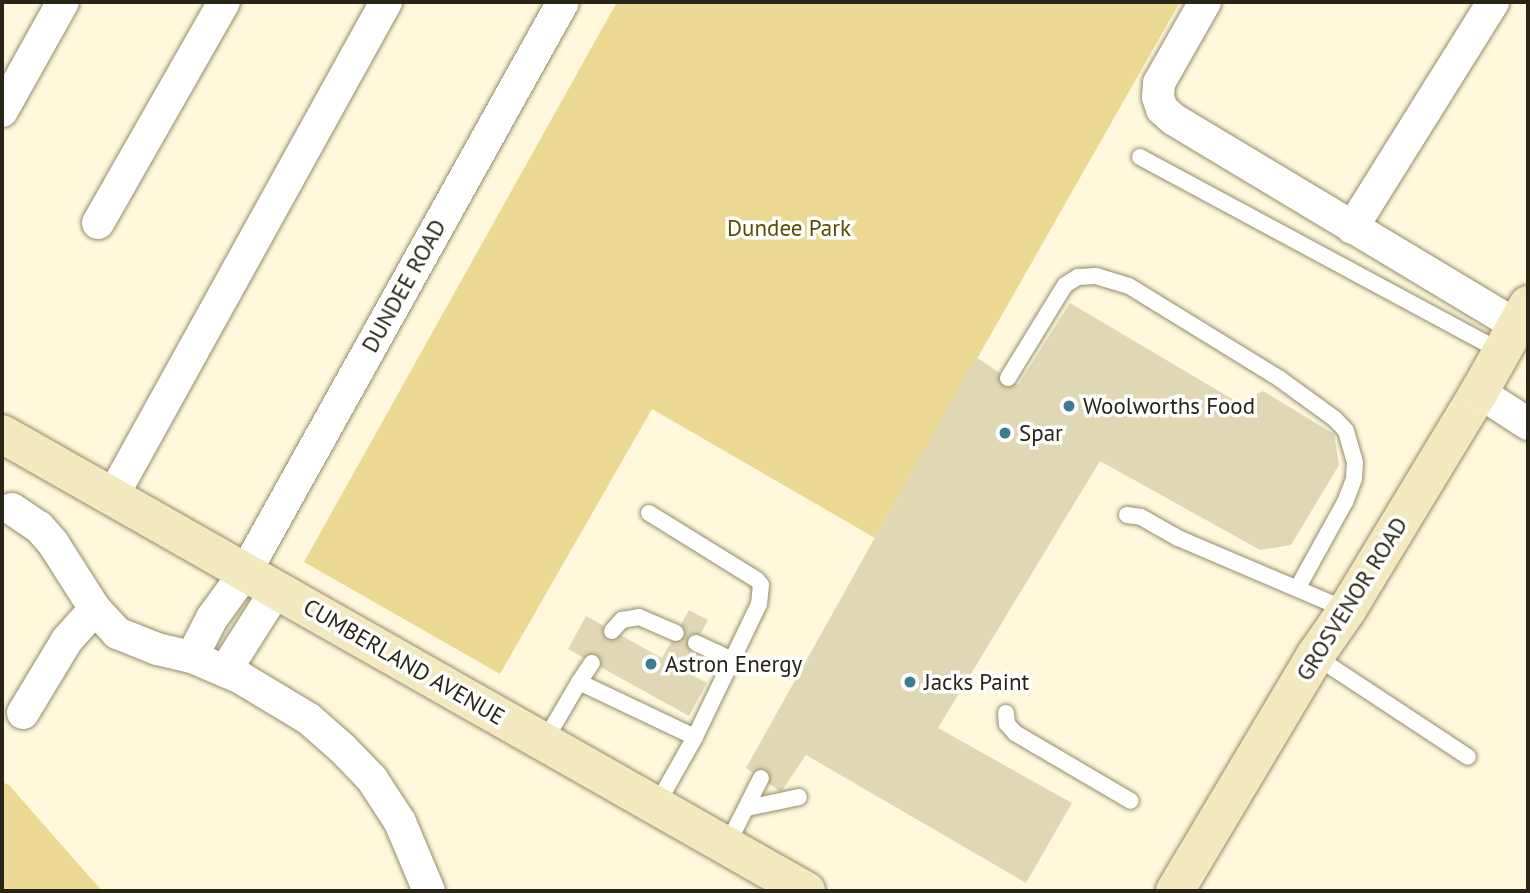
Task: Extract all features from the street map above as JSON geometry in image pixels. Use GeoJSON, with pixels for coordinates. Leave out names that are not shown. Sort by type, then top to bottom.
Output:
{"type":"FeatureCollection","features":[{"type":"Feature","properties":{"kind":"street"},"geometry":{"type":"LineString","coordinates":[[2,111],[63,2]]}},
{"type":"Feature","properties":{"kind":"street"},"geometry":{"type":"LineString","coordinates":[[98,223],[224,2]]}},
{"type":"Feature","properties":{"kind":"street"},"geometry":{"type":"LineString","coordinates":[[112,497],[386,2]]}},
{"type":"Feature","properties":{"kind":"street","name":"DUNDEE ROAD"},"geometry":{"type":"LineString","coordinates":[[262,580],[563,2]]}},
{"type":"Feature","properties":{"kind":"street"},"geometry":{"type":"LineString","coordinates":[[1205,2],[1159,83],[1158,97],[1162,109],[1173,119],[1515,327]]}},
{"type":"Feature","properties":{"kind":"street"},"geometry":{"type":"LineString","coordinates":[[1352,228],[1493,2]]}},
{"type":"Feature","properties":{"kind":"street","name":"GROSVENOR ROAD"},"geometry":{"type":"LineString","coordinates":[[1175,891],[1315,656],[1347,610],[1479,392],[1515,327]]}},
{"type":"Feature","properties":{"kind":"street"},"geometry":{"type":"LineString","coordinates":[[1479,392],[1528,424]]}},
{"type":"Feature","properties":{"kind":"street","name":"CUMBERLAND AVENUE"},"geometry":{"type":"LineString","coordinates":[[2,434],[806,891]]}},
{"type":"Feature","properties":{"kind":"street"},"geometry":{"type":"LineString","coordinates":[[12,509],[39,527],[53,543],[95,609],[117,633],[157,649],[192,657],[225,671],[278,697],[309,719],[372,779],[400,822],[429,891]]}},
{"type":"Feature","properties":{"kind":"street"},"geometry":{"type":"LineString","coordinates":[[192,657],[212,618],[262,580]]}},
{"type":"Feature","properties":{"kind":"street"},"geometry":{"type":"LineString","coordinates":[[225,671],[262,580]]}},
{"type":"Feature","properties":{"kind":"street"},"geometry":{"type":"LineString","coordinates":[[23,713],[67,639],[95,609]]}},
{"type":"Feature","properties":{"kind":"lane"},"geometry":{"type":"LineString","coordinates":[[1140,157],[1515,327]]}},
{"type":"Feature","properties":{"kind":"lane"},"geometry":{"type":"LineString","coordinates":[[1008,378],[1065,285],[1078,277],[1096,276],[1129,286],[1280,379],[1346,431],[1355,463],[1354,479],[1345,502],[1298,587]]}},
{"type":"Feature","properties":{"kind":"lane"},"geometry":{"type":"LineString","coordinates":[[649,513],[758,580],[761,585],[759,604],[695,737],[656,806]]}},
{"type":"Feature","properties":{"kind":"lane"},"geometry":{"type":"LineString","coordinates":[[1127,515],[1141,517],[1178,538],[1347,610]]}},
{"type":"Feature","properties":{"kind":"lane"},"geometry":{"type":"LineString","coordinates":[[612,631],[622,620],[639,617],[676,633]]}},
{"type":"Feature","properties":{"kind":"lane"},"geometry":{"type":"LineString","coordinates":[[696,643],[732,660]]}},
{"type":"Feature","properties":{"kind":"lane"},"geometry":{"type":"LineString","coordinates":[[1315,656],[1468,757]]}},
{"type":"Feature","properties":{"kind":"lane"},"geometry":{"type":"LineString","coordinates":[[544,742],[592,663]]}},
{"type":"Feature","properties":{"kind":"lane"},"geometry":{"type":"LineString","coordinates":[[579,682],[695,737]]}},
{"type":"Feature","properties":{"kind":"lane"},"geometry":{"type":"LineString","coordinates":[[1006,713],[1007,724],[1015,733],[1131,801]]}},
{"type":"Feature","properties":{"kind":"lane"},"geometry":{"type":"LineString","coordinates":[[727,845],[761,778]]}},
{"type":"Feature","properties":{"kind":"lane"},"geometry":{"type":"LineString","coordinates":[[747,808],[799,797]]}},
{"type":"Feature","properties":{"kind":"green space","name":"Dundee Park"},"geometry":{"type":"Polygon","coordinates":[[[617,2],[1180,2],[875,538],[652,409],[500,674],[304,562],[617,2]]]}},
{"type":"Feature","properties":{"kind":"green space"},"geometry":{"type":"Polygon","coordinates":[[[2,782],[9,785],[102,891],[2,891],[2,782]]]}},
{"type":"Feature","properties":{"kind":"building"},"geometry":{"type":"Polygon","coordinates":[[[1070,303],[1239,403],[1263,391],[1334,434],[1339,465],[1291,545],[1260,550],[1100,461],[938,728],[1072,803],[1026,883],[806,755],[781,792],[746,768],[976,357],[1018,385],[1070,303]]]}},
{"type":"Feature","properties":{"kind":"building"},"geometry":{"type":"Polygon","coordinates":[[[689,610],[708,620],[681,669],[707,683],[689,716],[568,649],[586,616],[662,658],[689,610]]]}},
{"type":"Feature","properties":{"kind":"place","name":"Woolworths Food"},"geometry":{"type":"Point","coordinates":[1069,406]}},
{"type":"Feature","properties":{"kind":"place","name":"Spar"},"geometry":{"type":"Point","coordinates":[1005,433]}},
{"type":"Feature","properties":{"kind":"place","name":"Astron Energy"},"geometry":{"type":"Point","coordinates":[651,664]}},
{"type":"Feature","properties":{"kind":"place","name":"Jacks Paint"},"geometry":{"type":"Point","coordinates":[910,682]}}]}
